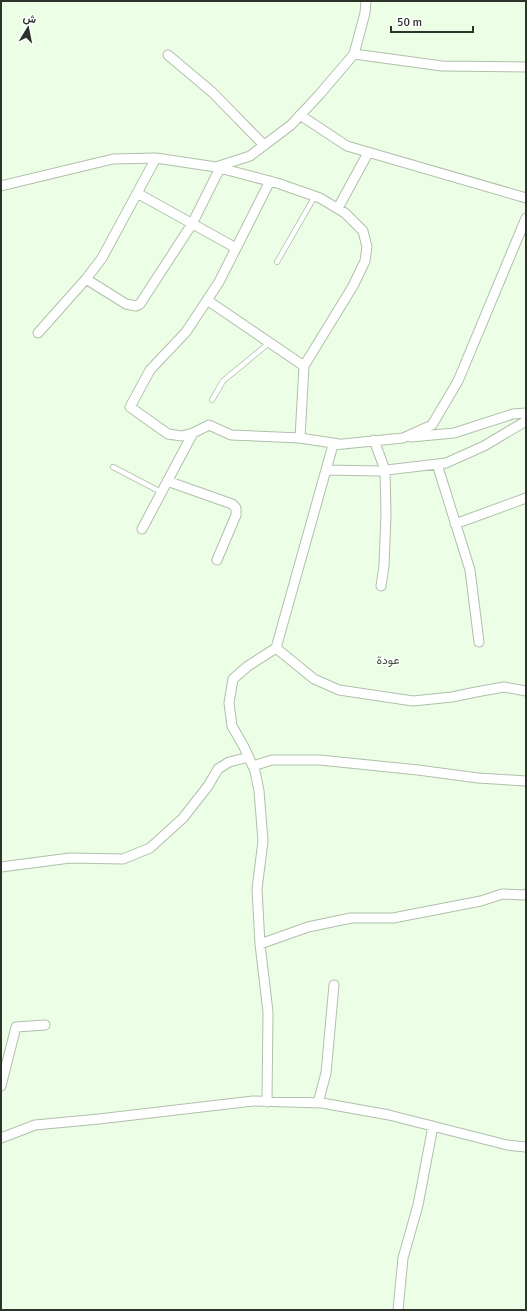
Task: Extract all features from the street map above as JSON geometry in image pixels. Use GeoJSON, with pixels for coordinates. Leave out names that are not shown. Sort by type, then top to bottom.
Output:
{"type":"FeatureCollection","features":[{"type":"Feature","properties":{"kind":"street"},"geometry":{"type":"LineString","coordinates":[[86,279],[126,304],[136,306],[140,304],[192,224],[218,168],[250,156],[291,125],[354,54],[365,13],[366,1]]}},
{"type":"Feature","properties":{"kind":"street"},"geometry":{"type":"LineString","coordinates":[[354,54],[442,66],[526,66]]}},
{"type":"Feature","properties":{"kind":"street"},"geometry":{"type":"LineString","coordinates":[[168,55],[212,92],[264,145]]}},
{"type":"Feature","properties":{"kind":"street"},"geometry":{"type":"LineString","coordinates":[[300,115],[347,146],[526,198]]}},
{"type":"Feature","properties":{"kind":"street"},"geometry":{"type":"LineString","coordinates":[[338,208],[368,153]]}},
{"type":"Feature","properties":{"kind":"street"},"geometry":{"type":"LineString","coordinates":[[38,333],[86,279],[102,258],[156,158]]}},
{"type":"Feature","properties":{"kind":"street"},"geometry":{"type":"LineString","coordinates":[[1,186],[113,159],[156,158],[218,168],[270,181],[315,196],[345,213],[363,232],[367,247],[365,261],[353,286],[304,366],[300,438]]}},
{"type":"Feature","properties":{"kind":"street"},"geometry":{"type":"LineString","coordinates":[[270,181],[219,282],[186,332],[150,370],[130,407],[168,434],[182,436],[193,433],[209,425],[231,435],[300,438],[340,444]]}},
{"type":"Feature","properties":{"kind":"street"},"geometry":{"type":"LineString","coordinates":[[137,193],[236,248]]}},
{"type":"Feature","properties":{"kind":"street"},"geometry":{"type":"LineString","coordinates":[[403,438],[432,425],[458,381],[526,218]]}},
{"type":"Feature","properties":{"kind":"street"},"geometry":{"type":"LineString","coordinates":[[207,300],[304,366]]}},
{"type":"Feature","properties":{"kind":"street"},"geometry":{"type":"LineString","coordinates":[[268,1102],[268,1012],[260,944],[257,889],[262,841],[259,791],[253,766],[232,726],[228,703],[233,679],[248,666],[276,648],[333,444],[454,433],[513,414],[526,413]]}},
{"type":"Feature","properties":{"kind":"street"},"geometry":{"type":"LineString","coordinates":[[326,470],[378,471],[446,463],[484,446],[526,421]]}},
{"type":"Feature","properties":{"kind":"street"},"geometry":{"type":"LineString","coordinates":[[142,528],[193,433]]}},
{"type":"Feature","properties":{"kind":"street"},"geometry":{"type":"LineString","coordinates":[[374,440],[384,470],[386,514],[384,566],[381,586]]}},
{"type":"Feature","properties":{"kind":"street"},"geometry":{"type":"LineString","coordinates":[[437,464],[470,570],[479,642]]}},
{"type":"Feature","properties":{"kind":"street"},"geometry":{"type":"LineString","coordinates":[[167,481],[232,504],[236,508],[236,515],[217,560]]}},
{"type":"Feature","properties":{"kind":"street"},"geometry":{"type":"LineString","coordinates":[[455,524],[526,498]]}},
{"type":"Feature","properties":{"kind":"street"},"geometry":{"type":"LineString","coordinates":[[276,648],[314,679],[339,690],[413,701],[452,697],[504,687],[526,691]]}},
{"type":"Feature","properties":{"kind":"street"},"geometry":{"type":"LineString","coordinates":[[1,867],[70,858],[123,859],[150,848],[183,818],[208,786],[218,769],[229,762],[249,757]]}},
{"type":"Feature","properties":{"kind":"street"},"geometry":{"type":"LineString","coordinates":[[253,766],[272,760],[320,760],[478,778],[526,781]]}},
{"type":"Feature","properties":{"kind":"street"},"geometry":{"type":"LineString","coordinates":[[260,944],[308,927],[351,918],[392,918],[480,901],[502,894],[526,894]]}},
{"type":"Feature","properties":{"kind":"street"},"geometry":{"type":"LineString","coordinates":[[318,1103],[326,1073],[334,985]]}},
{"type":"Feature","properties":{"kind":"street"},"geometry":{"type":"LineString","coordinates":[[1,1086],[16,1027],[46,1025]]}},
{"type":"Feature","properties":{"kind":"street"},"geometry":{"type":"LineString","coordinates":[[4,1134],[35,1125],[252,1101],[318,1103],[389,1115],[507,1145],[526,1147]]}},
{"type":"Feature","properties":{"kind":"street"},"geometry":{"type":"LineString","coordinates":[[398,1310],[403,1258],[418,1205],[433,1126]]}},
{"type":"Feature","properties":{"kind":"lane"},"geometry":{"type":"LineString","coordinates":[[277,262],[315,196]]}},
{"type":"Feature","properties":{"kind":"lane"},"geometry":{"type":"LineString","coordinates":[[212,400],[223,381],[269,343]]}},
{"type":"Feature","properties":{"kind":"lane"},"geometry":{"type":"LineString","coordinates":[[113,467],[161,492]]}},
{"type":"Feature","properties":{"kind":"district","name":"عودة"},"geometry":{"type":"Point","coordinates":[388,660]}}]}
